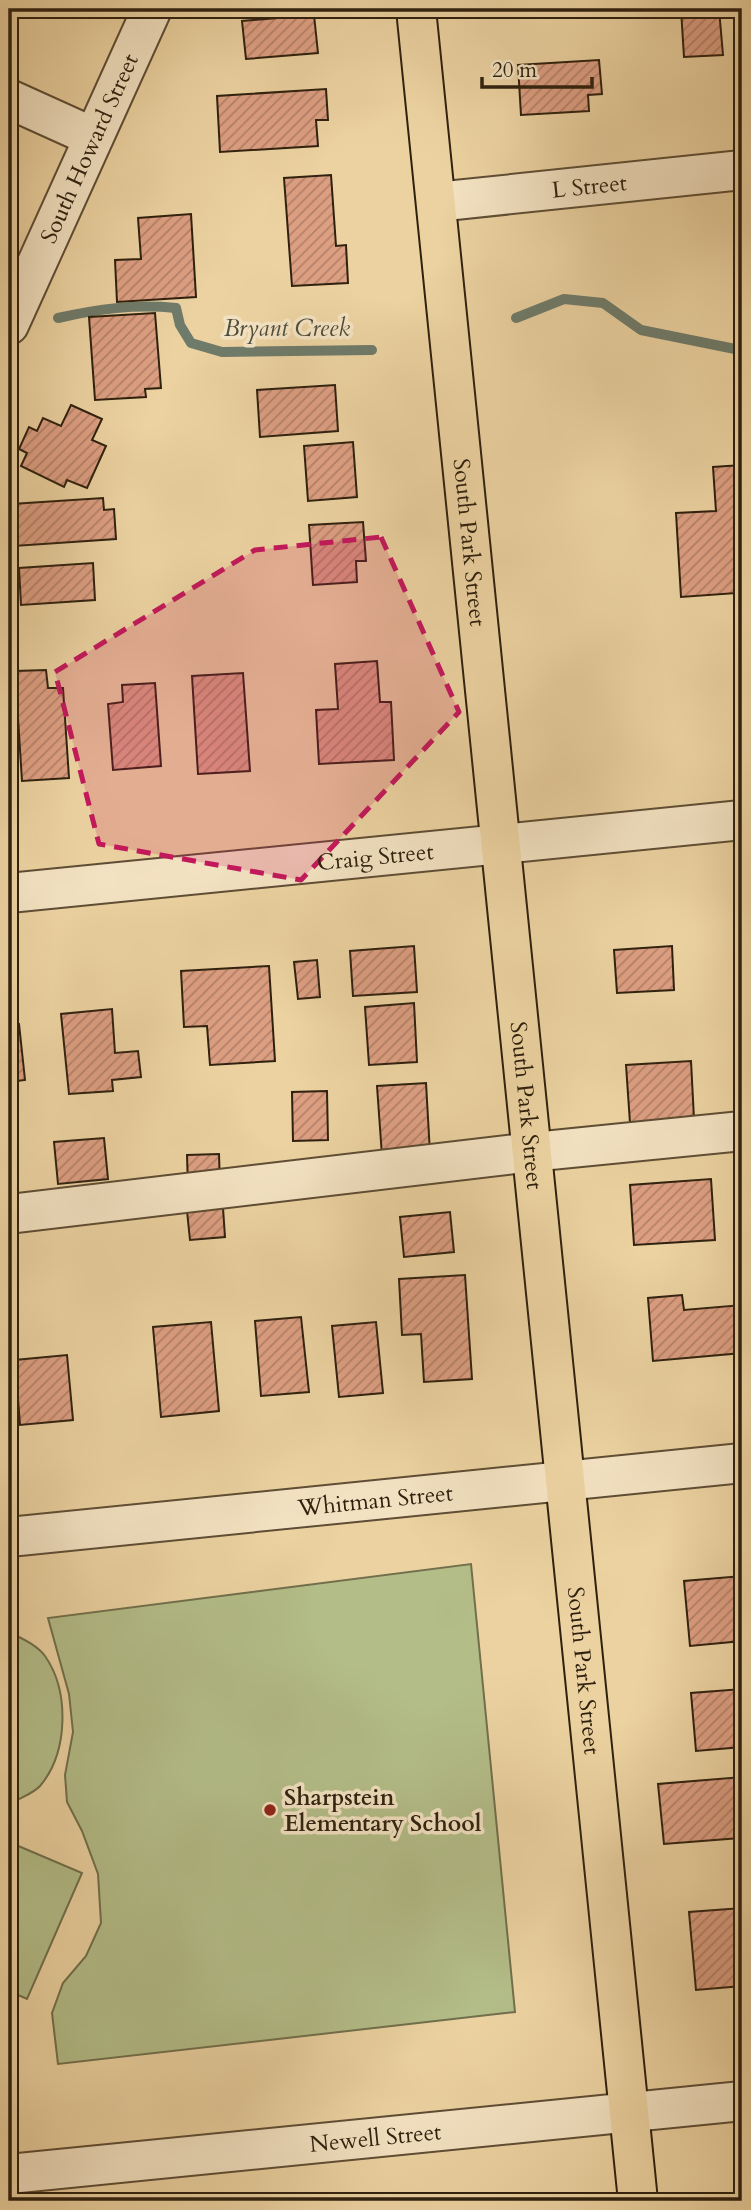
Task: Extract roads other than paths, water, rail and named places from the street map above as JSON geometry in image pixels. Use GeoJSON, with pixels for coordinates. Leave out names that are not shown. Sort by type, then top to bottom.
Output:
{"type":"FeatureCollection","features":[{"type":"Feature","properties":{"kind":"main road","name":"South Park Street"},"geometry":{"type":"LineString","coordinates":[[416,9],[638,2201]]}},
{"type":"Feature","properties":{"kind":"street","name":"South Howard Street"},"geometry":{"type":"LineString","coordinates":[[9,325],[152,9]]}},
{"type":"Feature","properties":{"kind":"street"},"geometry":{"type":"LineString","coordinates":[[9,99],[93,137]]}},
{"type":"Feature","properties":{"kind":"street","name":"L Street"},"geometry":{"type":"LineString","coordinates":[[436,202],[742,170]]}},
{"type":"Feature","properties":{"kind":"street","name":"Craig Street"},"geometry":{"type":"LineString","coordinates":[[9,893],[742,820]]}},
{"type":"Feature","properties":{"kind":"street"},"geometry":{"type":"LineString","coordinates":[[9,1214],[532,1152],[742,1131]]}},
{"type":"Feature","properties":{"kind":"street","name":"Whitman Street"},"geometry":{"type":"LineString","coordinates":[[9,1537],[742,1463]]}},
{"type":"Feature","properties":{"kind":"street","name":"Newell Street"},"geometry":{"type":"LineString","coordinates":[[9,2174],[742,2101]]}},
{"type":"Feature","properties":{"kind":"waterway","name":"Bryant Creek"},"geometry":{"type":"LineString","coordinates":[[516,318],[564,299],[603,303],[641,330],[740,350],[742,346]]}},
{"type":"Feature","properties":{"kind":"waterway","name":"Bryant Creek"},"geometry":{"type":"LineString","coordinates":[[58,318],[116,308],[176,308],[180,325],[191,343],[222,352],[372,350]]}},
{"type":"Feature","properties":{"kind":"place","name":"Sharpstein Elementary School"},"geometry":{"type":"Point","coordinates":[270,1810]}}]}
